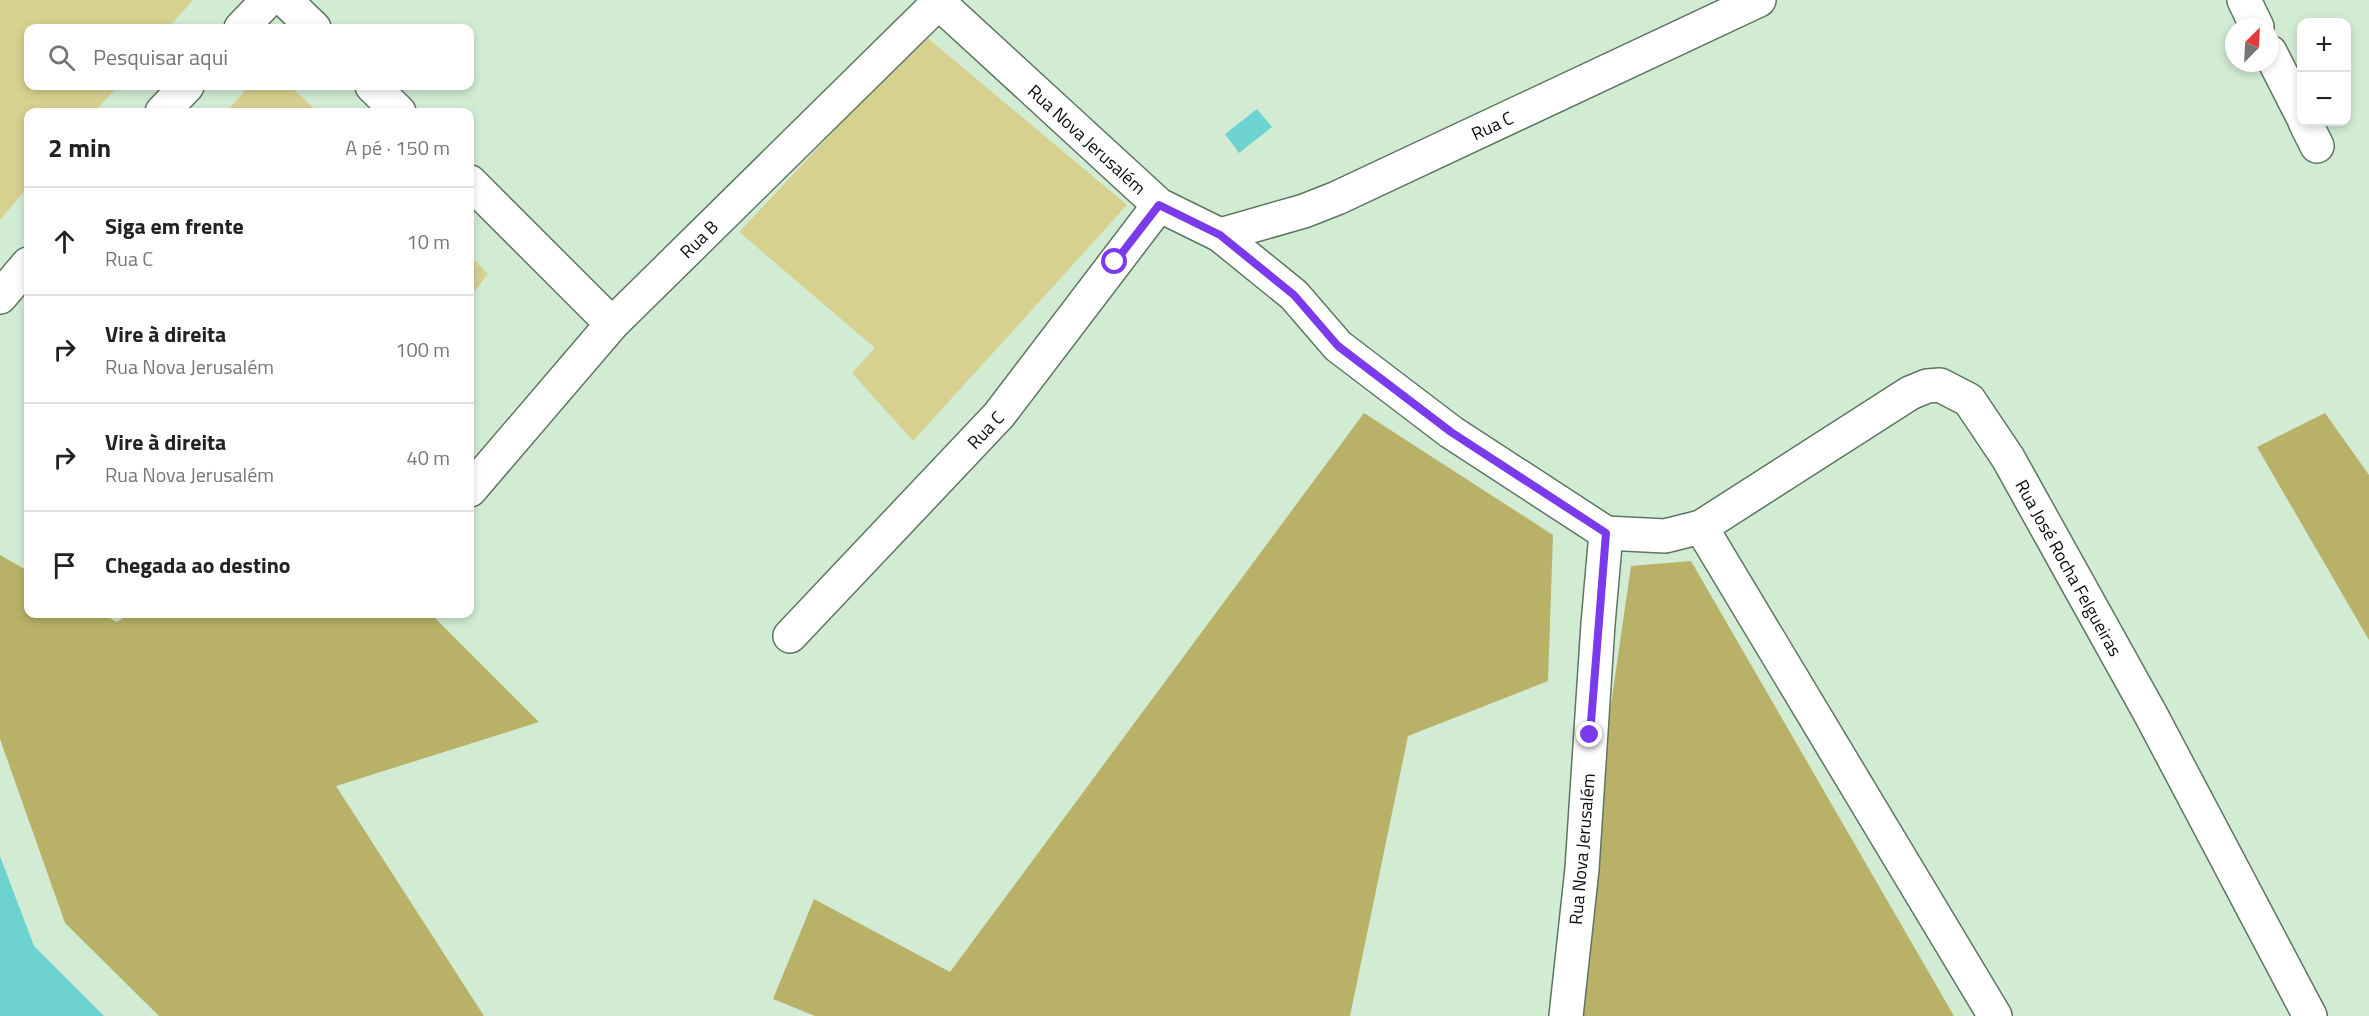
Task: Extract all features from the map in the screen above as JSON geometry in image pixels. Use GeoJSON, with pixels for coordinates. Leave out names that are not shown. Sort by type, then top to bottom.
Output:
{"type":"FeatureCollection","features":[{"type":"Feature","properties":{"kind":"street"},"geometry":{"type":"LineString","coordinates":[[245,24],[268,0]]}},
{"type":"Feature","properties":{"kind":"street"},"geometry":{"type":"LineString","coordinates":[[285,0],[310,24]]}},
{"type":"Feature","properties":{"kind":"street","name":"Rua C"},"geometry":{"type":"LineString","coordinates":[[1220,235],[1304,211],[1337,198],[1759,0]]}},
{"type":"Feature","properties":{"kind":"street"},"geometry":{"type":"LineString","coordinates":[[2244,0],[2253,18]]}},
{"type":"Feature","properties":{"kind":"street","name":"Rua Nova Jerusalém"},"geometry":{"type":"LineString","coordinates":[[939,1],[1159,205],[1220,235],[1294,295],[1338,346],[1451,432],[1606,533],[1582,869],[1566,1016]]}},
{"type":"Feature","properties":{"kind":"street","name":"Rua B"},"geometry":{"type":"LineString","coordinates":[[474,485],[612,324],[939,1]]}},
{"type":"Feature","properties":{"kind":"street"},"geometry":{"type":"LineString","coordinates":[[2279,70],[2297,107]]}},
{"type":"Feature","properties":{"kind":"street"},"geometry":{"type":"LineString","coordinates":[[166,108],[184,90]]}},
{"type":"Feature","properties":{"kind":"street"},"geometry":{"type":"LineString","coordinates":[[376,90],[395,108]]}},
{"type":"Feature","properties":{"kind":"street"},"geometry":{"type":"LineString","coordinates":[[474,186],[612,324]]}},
{"type":"Feature","properties":{"kind":"street","name":"Rua C"},"geometry":{"type":"LineString","coordinates":[[790,636],[999,415],[1159,205]]}},
{"type":"Feature","properties":{"kind":"street"},"geometry":{"type":"LineString","coordinates":[[0,297],[24,269]]}},
{"type":"Feature","properties":{"kind":"street","name":"Rua José Rocha Felgueiras"},"geometry":{"type":"LineString","coordinates":[[1606,533],[1665,536],[1701,526],[1910,393],[1927,386],[1940,386],[1970,400],[2008,458],[2151,715],[2310,1016]]}},
{"type":"Feature","properties":{"kind":"street"},"geometry":{"type":"LineString","coordinates":[[1701,526],[1995,1016]]}},
{"type":"Feature","properties":{"kind":"shaded area"},"geometry":{"type":"Polygon","coordinates":[[[0,0],[193,0],[172,24],[24,24],[24,90],[114,90],[98,108],[24,108],[24,192],[0,220],[0,0]]]}},
{"type":"Feature","properties":{"kind":"shaded area"},"geometry":{"type":"Polygon","coordinates":[[[924,35],[1127,205],[913,441],[852,373],[875,348],[739,232],[924,35]]]}},
{"type":"Feature","properties":{"kind":"shaded area"},"geometry":{"type":"Polygon","coordinates":[[[245,90],[294,90],[314,108],[230,108],[245,90]]]}},
{"type":"Feature","properties":{"kind":"shaded area"},"geometry":{"type":"Polygon","coordinates":[[[474,260],[488,274],[474,292],[474,260]]]}},
{"type":"Feature","properties":{"kind":"shaded area"},"geometry":{"type":"Polygon","coordinates":[[[1364,413],[1553,535],[1548,681],[1408,736],[1350,1016],[815,1016],[773,999],[814,899],[950,972],[1364,413]]]}},
{"type":"Feature","properties":{"kind":"shaded area"},"geometry":{"type":"Polygon","coordinates":[[[2325,413],[2369,475],[2369,640],[2257,447],[2325,413]]]}},
{"type":"Feature","properties":{"kind":"shaded area"},"geometry":{"type":"Polygon","coordinates":[[[0,555],[24,569],[24,618],[110,618],[117,622],[123,618],[435,618],[539,722],[336,786],[484,1016],[159,1016],[65,923],[0,739],[0,555]]]}},
{"type":"Feature","properties":{"kind":"shaded area"},"geometry":{"type":"Polygon","coordinates":[[[1691,561],[1954,1016],[1566,1016],[1631,566],[1691,561]]]}},
{"type":"Feature","properties":{"kind":"water"},"geometry":{"type":"Polygon","coordinates":[[[1257,109],[1272,127],[1239,153],[1225,134],[1257,109]]]}},
{"type":"Feature","properties":{"kind":"water"},"geometry":{"type":"Polygon","coordinates":[[[0,856],[34,946],[104,1016],[0,1016],[0,856]]]}},
{"type":"Feature","properties":{"kind":"route"},"geometry":{"type":"LineString","coordinates":[[1115,262],[1159,205],[1220,235],[1294,295],[1338,346],[1451,432],[1606,533],[1590,735]]}}]}
